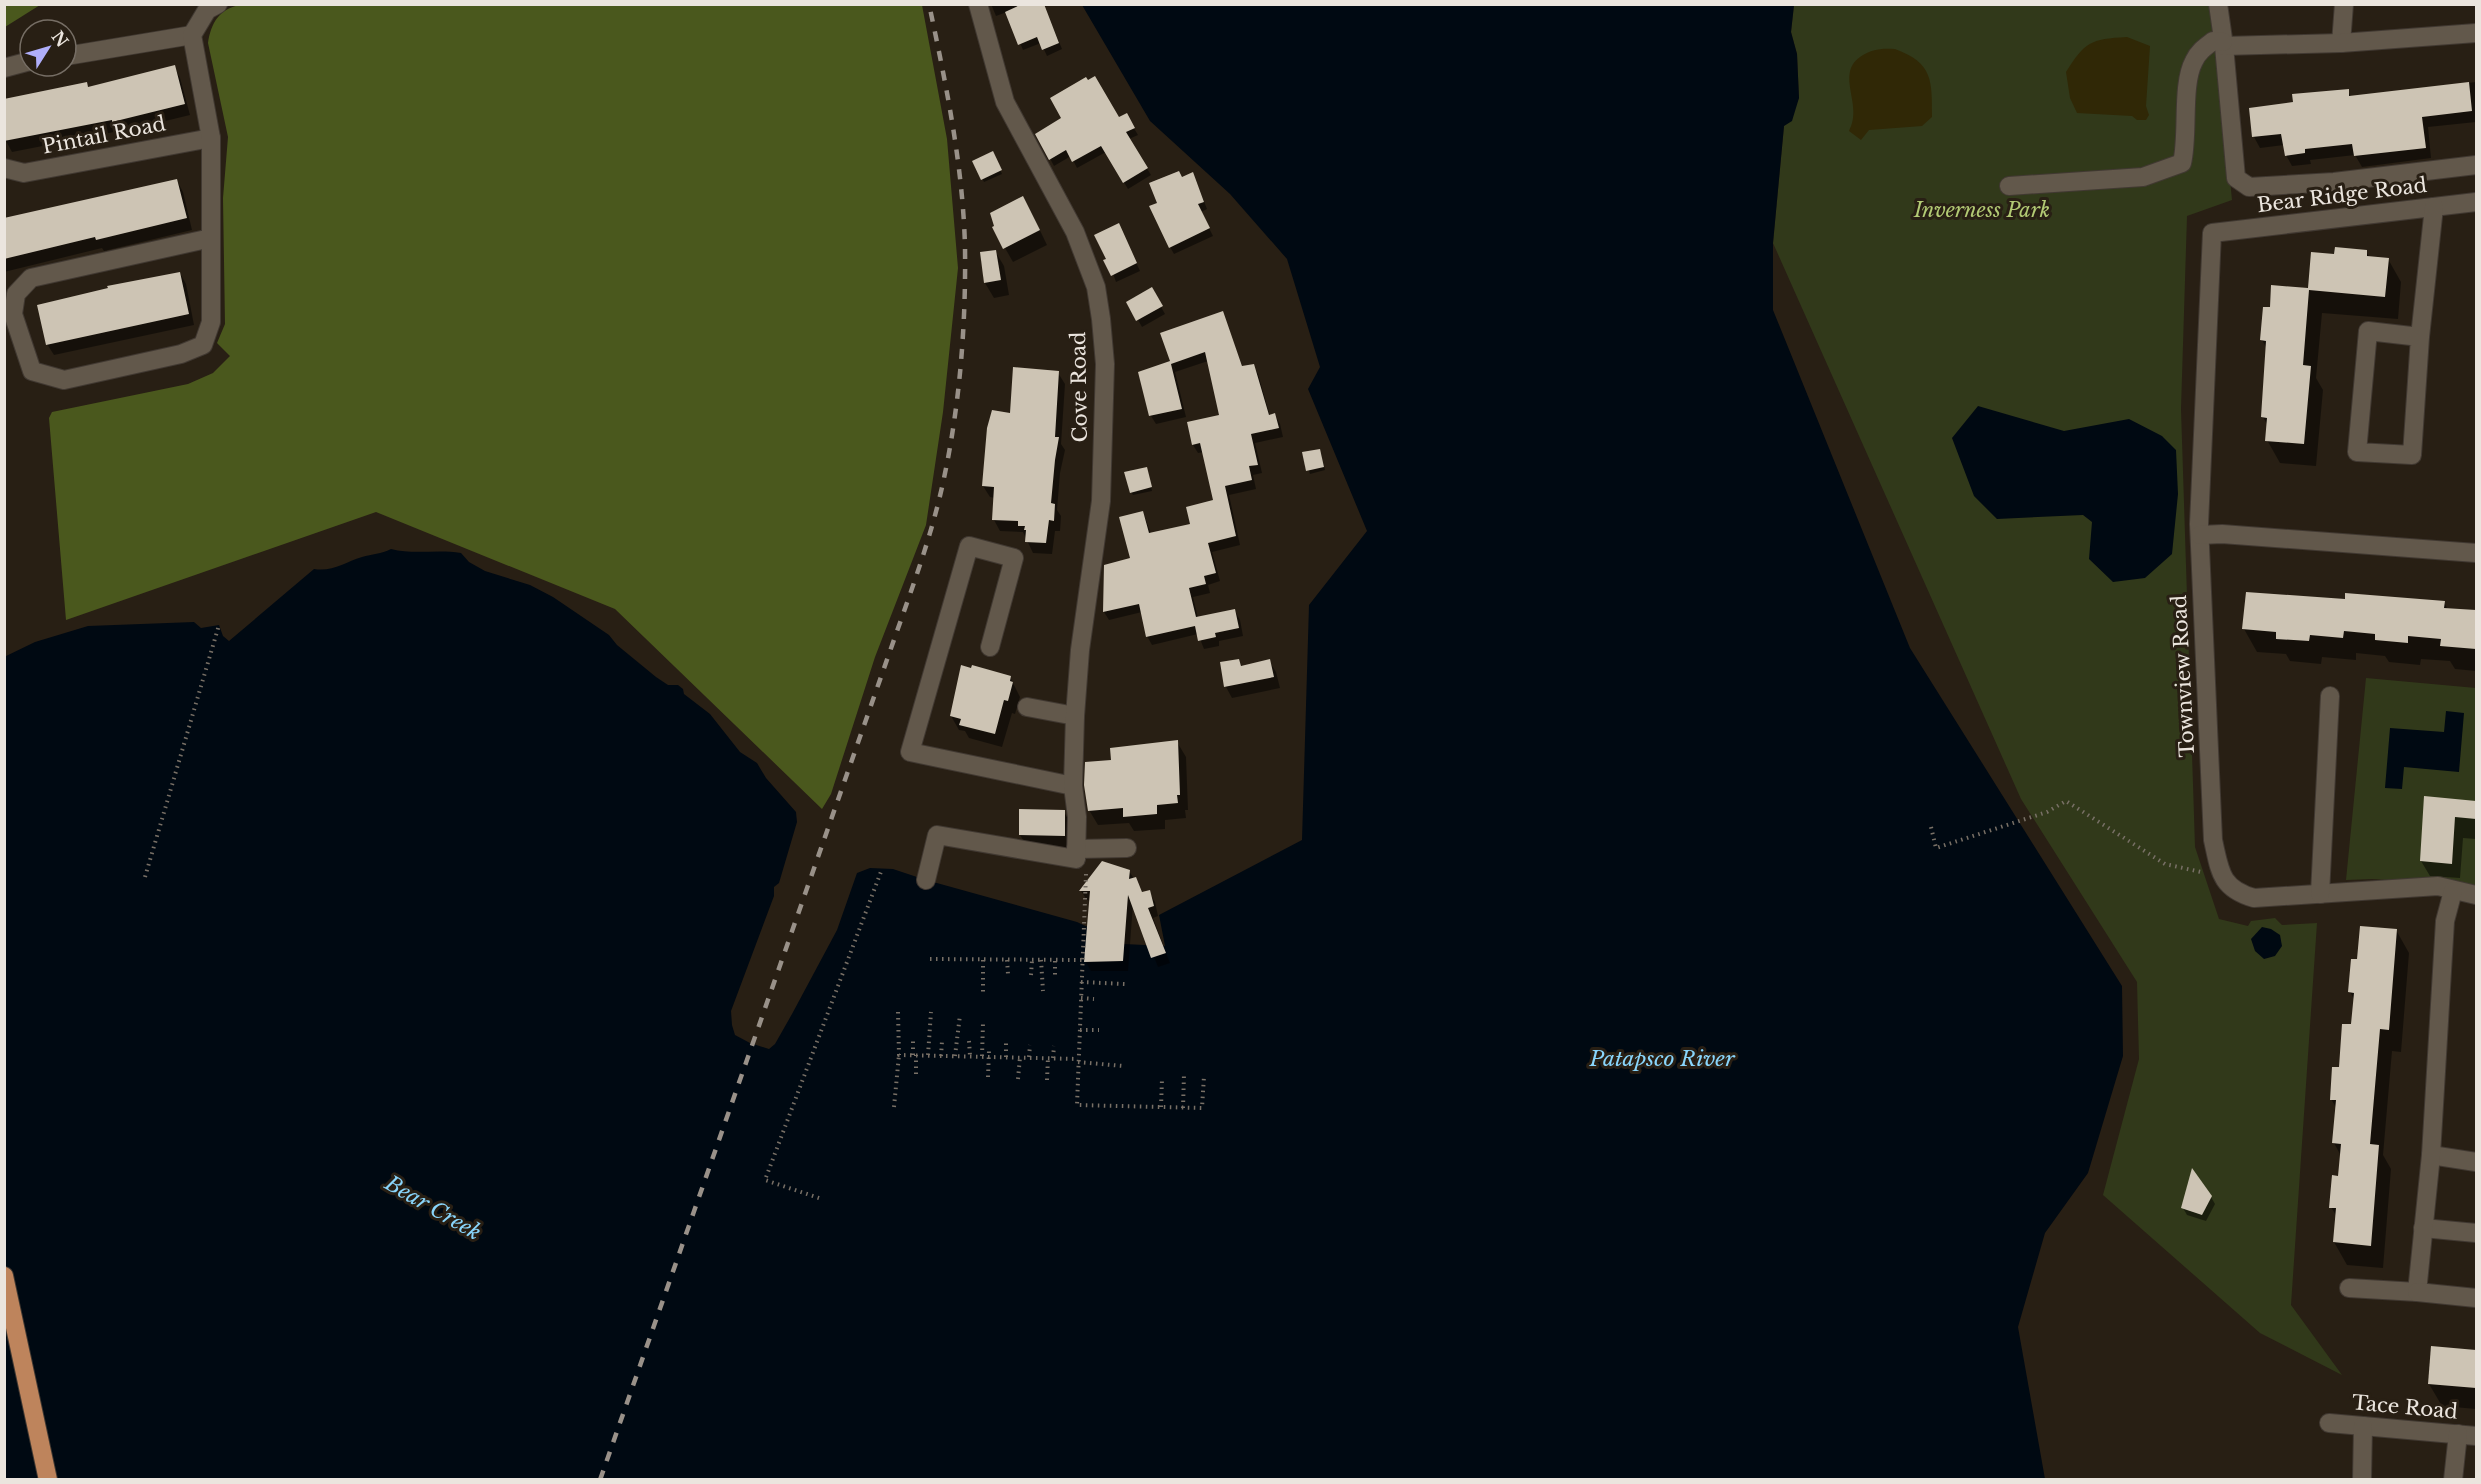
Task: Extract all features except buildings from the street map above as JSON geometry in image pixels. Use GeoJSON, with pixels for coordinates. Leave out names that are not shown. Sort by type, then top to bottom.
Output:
{"type":"FeatureCollection","features":[{"type":"Feature","properties":{"kind":"main road"},"geometry":{"type":"LineString","coordinates":[[4,1276],[48,1479]]}},
{"type":"Feature","properties":{"kind":"street"},"geometry":{"type":"LineString","coordinates":[[211,238],[31,278],[16,294],[13,314],[32,371],[64,380],[182,354],[202,345],[211,322],[211,238],[211,138],[192,35],[207,10],[218,4]]}},
{"type":"Feature","properties":{"kind":"street","name":"Cove Road"},"geometry":{"type":"LineString","coordinates":[[978,4],[1005,102],[1075,232],[1096,287],[1105,364],[1101,501],[1080,650],[1075,716],[1073,786],[1077,817],[1076,849]]}},
{"type":"Feature","properties":{"kind":"street"},"geometry":{"type":"LineString","coordinates":[[2218,4],[2236,178],[2249,187],[2334,182],[2476,165]]}},
{"type":"Feature","properties":{"kind":"street"},"geometry":{"type":"LineString","coordinates":[[2341,43],[2344,4]]}},
{"type":"Feature","properties":{"kind":"street"},"geometry":{"type":"LineString","coordinates":[[2009,186],[2143,177],[2181,163],[2185,150],[2187,92],[2192,63],[2201,50],[2213,41],[2223,44],[2341,43],[2476,33]]}},
{"type":"Feature","properties":{"kind":"street"},"geometry":{"type":"LineString","coordinates":[[78,54],[192,35]]}},
{"type":"Feature","properties":{"kind":"street","name":"Pintail Road"},"geometry":{"type":"LineString","coordinates":[[4,168],[24,173],[211,138]]}},
{"type":"Feature","properties":{"kind":"street","name":"Bear Ridge Road"},"geometry":{"type":"LineString","coordinates":[[2212,233],[2476,202]]}},
{"type":"Feature","properties":{"kind":"street"},"geometry":{"type":"LineString","coordinates":[[2420,337],[2368,331],[2357,452],[2412,455],[2420,337],[2434,207]]}},
{"type":"Feature","properties":{"kind":"street","name":"Townview Road"},"geometry":{"type":"LineString","coordinates":[[2212,233],[2200,536],[2213,840],[2222,877]]}},
{"type":"Feature","properties":{"kind":"street"},"geometry":{"type":"LineString","coordinates":[[2200,536],[2223,534],[2476,553]]}},
{"type":"Feature","properties":{"kind":"street"},"geometry":{"type":"LineString","coordinates":[[990,647],[1014,558],[969,546],[910,752],[1073,786]]}},
{"type":"Feature","properties":{"kind":"street"},"geometry":{"type":"LineString","coordinates":[[2320,894],[2330,696]]}},
{"type":"Feature","properties":{"kind":"street"},"geometry":{"type":"LineString","coordinates":[[1027,707],[1075,716]]}},
{"type":"Feature","properties":{"kind":"street"},"geometry":{"type":"LineString","coordinates":[[926,880],[937,835],[1076,860],[1076,849],[1127,848]]}},
{"type":"Feature","properties":{"kind":"street"},"geometry":{"type":"LineString","coordinates":[[2222,877],[2231,888],[2240,894],[2254,898],[2438,886],[2476,895]]}},
{"type":"Feature","properties":{"kind":"street"},"geometry":{"type":"LineString","coordinates":[[2417,1292],[2431,1155],[2445,921],[2452,891]]}},
{"type":"Feature","properties":{"kind":"street"},"geometry":{"type":"LineString","coordinates":[[2431,1155],[2476,1162]]}},
{"type":"Feature","properties":{"kind":"street"},"geometry":{"type":"LineString","coordinates":[[2423,1228],[2476,1233]]}},
{"type":"Feature","properties":{"kind":"street"},"geometry":{"type":"LineString","coordinates":[[2349,1288],[2476,1298]]}},
{"type":"Feature","properties":{"kind":"street","name":"Tace Road"},"geometry":{"type":"LineString","coordinates":[[2329,1424],[2476,1436]]}},
{"type":"Feature","properties":{"kind":"street"},"geometry":{"type":"LineString","coordinates":[[2362,1479],[2363,1426]]}},
{"type":"Feature","properties":{"kind":"street"},"geometry":{"type":"LineString","coordinates":[[2453,1479],[2458,1434]]}},
{"type":"Feature","properties":{"kind":"path"},"geometry":{"type":"LineString","coordinates":[[145,877],[219,625]]}},
{"type":"Feature","properties":{"kind":"path"},"geometry":{"type":"LineString","coordinates":[[1931,827],[1936,848],[2047,812],[2066,801],[2165,864],[2222,877]]}},
{"type":"Feature","properties":{"kind":"path"},"geometry":{"type":"LineString","coordinates":[[819,1198],[765,1180],[882,869]]}},
{"type":"Feature","properties":{"kind":"path"},"geometry":{"type":"LineString","coordinates":[[1086,874],[1077,1105],[1202,1108],[1204,1076]]}},
{"type":"Feature","properties":{"kind":"path"},"geometry":{"type":"LineString","coordinates":[[930,959],[1082,960]]}},
{"type":"Feature","properties":{"kind":"path"},"geometry":{"type":"LineString","coordinates":[[983,960],[983,992]]}},
{"type":"Feature","properties":{"kind":"path"},"geometry":{"type":"LineString","coordinates":[[1007,960],[1008,974]]}},
{"type":"Feature","properties":{"kind":"path"},"geometry":{"type":"LineString","coordinates":[[1031,975],[1032,960]]}},
{"type":"Feature","properties":{"kind":"path"},"geometry":{"type":"LineString","coordinates":[[1041,960],[1043,992]]}},
{"type":"Feature","properties":{"kind":"path"},"geometry":{"type":"LineString","coordinates":[[1055,961],[1055,976]]}},
{"type":"Feature","properties":{"kind":"path"},"geometry":{"type":"LineString","coordinates":[[1081,982],[1125,984]]}},
{"type":"Feature","properties":{"kind":"path"},"geometry":{"type":"LineString","coordinates":[[1081,998],[1094,999]]}},
{"type":"Feature","properties":{"kind":"path"},"geometry":{"type":"LineString","coordinates":[[894,1107],[899,1055],[898,1012]]}},
{"type":"Feature","properties":{"kind":"path"},"geometry":{"type":"LineString","coordinates":[[928,1055],[931,1012]]}},
{"type":"Feature","properties":{"kind":"path"},"geometry":{"type":"LineString","coordinates":[[956,1056],[960,1015]]}},
{"type":"Feature","properties":{"kind":"path"},"geometry":{"type":"LineString","coordinates":[[982,1056],[983,1023]]}},
{"type":"Feature","properties":{"kind":"path"},"geometry":{"type":"LineString","coordinates":[[1080,1030],[1099,1030]]}},
{"type":"Feature","properties":{"kind":"path"},"geometry":{"type":"LineString","coordinates":[[913,1038],[915,1074]]}},
{"type":"Feature","properties":{"kind":"path"},"geometry":{"type":"LineString","coordinates":[[941,1056],[942,1041]]}},
{"type":"Feature","properties":{"kind":"path"},"geometry":{"type":"LineString","coordinates":[[969,1041],[970,1056]]}},
{"type":"Feature","properties":{"kind":"path"},"geometry":{"type":"LineString","coordinates":[[1006,1042],[1006,1057]]}},
{"type":"Feature","properties":{"kind":"path"},"geometry":{"type":"LineString","coordinates":[[1029,1057],[1030,1045]]}},
{"type":"Feature","properties":{"kind":"path"},"geometry":{"type":"LineString","coordinates":[[1047,1080],[1054,1046]]}},
{"type":"Feature","properties":{"kind":"path"},"geometry":{"type":"LineString","coordinates":[[899,1055],[982,1056],[989,1054],[1006,1057],[1078,1060],[1123,1066]]}},
{"type":"Feature","properties":{"kind":"path"},"geometry":{"type":"LineString","coordinates":[[988,1077],[989,1054]]}},
{"type":"Feature","properties":{"kind":"path"},"geometry":{"type":"LineString","coordinates":[[1018,1079],[1020,1057]]}},
{"type":"Feature","properties":{"kind":"path"},"geometry":{"type":"LineString","coordinates":[[1183,1108],[1184,1074]]}},
{"type":"Feature","properties":{"kind":"path"},"geometry":{"type":"LineString","coordinates":[[1161,1107],[1162,1079]]}},
{"type":"Feature","properties":{"kind":"green space"},"geometry":{"type":"Polygon","coordinates":[[[5,4],[40,4],[40,5],[5,27],[5,4]]]}},
{"type":"Feature","properties":{"kind":"green space"},"geometry":{"type":"Polygon","coordinates":[[[240,5],[922,5],[947,139],[958,268],[943,412],[926,525],[875,657],[831,794],[822,809],[615,609],[376,512],[66,620],[49,418],[52,412],[188,384],[213,373],[230,356],[217,343],[225,324],[223,198],[228,137],[208,43],[211,29],[217,18],[227,10],[240,5]]]}},
{"type":"Feature","properties":{"kind":"green space","name":"Inverness Park"},"geometry":{"type":"Polygon","coordinates":[[[1794,5],[2213,5],[2232,200],[2187,216],[2181,409],[2195,847],[2219,919],[2248,926],[2251,921],[2275,918],[2282,925],[2317,923],[2291,1305],[2342,1375],[2260,1333],[2103,1195],[2139,1059],[2137,982],[2021,799],[1773,243],[1784,126],[1799,98],[1797,54],[1791,32],[1794,5]]]}},
{"type":"Feature","properties":{"kind":"green space"},"geometry":{"type":"Polygon","coordinates":[[[2366,678],[2476,688],[2476,885],[2372,879],[2346,880],[2366,678]]]}},
{"type":"Feature","properties":{"kind":"sand"},"geometry":{"type":"Polygon","coordinates":[[[2127,37],[2150,46],[2146,106],[2149,115],[2146,120],[2137,120],[2132,116],[2077,113],[2070,98],[2066,72],[2078,54],[2090,44],[2105,39],[2127,37]]]}},
{"type":"Feature","properties":{"kind":"sand"},"geometry":{"type":"Polygon","coordinates":[[[1895,49],[1917,60],[1928,74],[1932,93],[1932,117],[1922,126],[1869,130],[1861,140],[1849,131],[1854,111],[1849,81],[1850,72],[1853,64],[1864,54],[1877,50],[1895,49]]]}},
{"type":"Feature","properties":{"kind":"water","name":"Patapsco River"},"geometry":{"type":"Polygon","coordinates":[[[1082,5],[1794,5],[1791,32],[1797,54],[1799,98],[1792,121],[1784,126],[1773,243],[1773,310],[1910,648],[2122,986],[2123,1056],[2088,1173],[2045,1233],[2018,1327],[2045,1479],[5,1479],[4,657],[35,642],[88,626],[194,622],[201,628],[219,625],[223,636],[229,641],[314,569],[333,568],[391,549],[408,552],[461,553],[469,562],[485,571],[530,585],[553,597],[609,635],[617,645],[656,677],[668,685],[678,685],[683,689],[684,694],[710,714],[740,752],[757,763],[766,778],[796,812],[797,822],[779,883],[774,887],[774,896],[731,1011],[735,1035],[769,1049],[775,1044],[837,930],[857,873],[870,868],[893,869],[1077,922],[1124,944],[1165,946],[1159,915],[1302,840],[1309,605],[1367,531],[1308,389],[1320,367],[1287,259],[1230,194],[1150,121],[1082,5]]]}},
{"type":"Feature","properties":{"kind":"water"},"geometry":{"type":"Polygon","coordinates":[[[1978,406],[2064,431],[2129,419],[2162,436],[2176,450],[2178,494],[2172,554],[2145,578],[2113,582],[2089,559],[2092,522],[2083,515],[1997,519],[1974,496],[1952,438],[1978,406]]]}},
{"type":"Feature","properties":{"kind":"water"},"geometry":{"type":"Polygon","coordinates":[[[2446,711],[2464,713],[2459,772],[2404,767],[2402,789],[2385,788],[2390,728],[2444,732],[2446,711]]]}},
{"type":"Feature","properties":{"kind":"water"},"geometry":{"type":"Polygon","coordinates":[[[2262,927],[2271,929],[2280,935],[2282,946],[2275,956],[2264,959],[2255,951],[2251,939],[2262,927]]]}},
{"type":"Feature","properties":{"kind":"railway"},"geometry":{"type":"LineString","coordinates":[[600,1480],[916,576],[944,478],[950,450],[961,363],[965,247],[957,156],[929,4]]}},
{"type":"Feature","properties":{"kind":"water label","name":"Bear Creek"},"geometry":{"type":"Point","coordinates":[433,1208]}}]}
